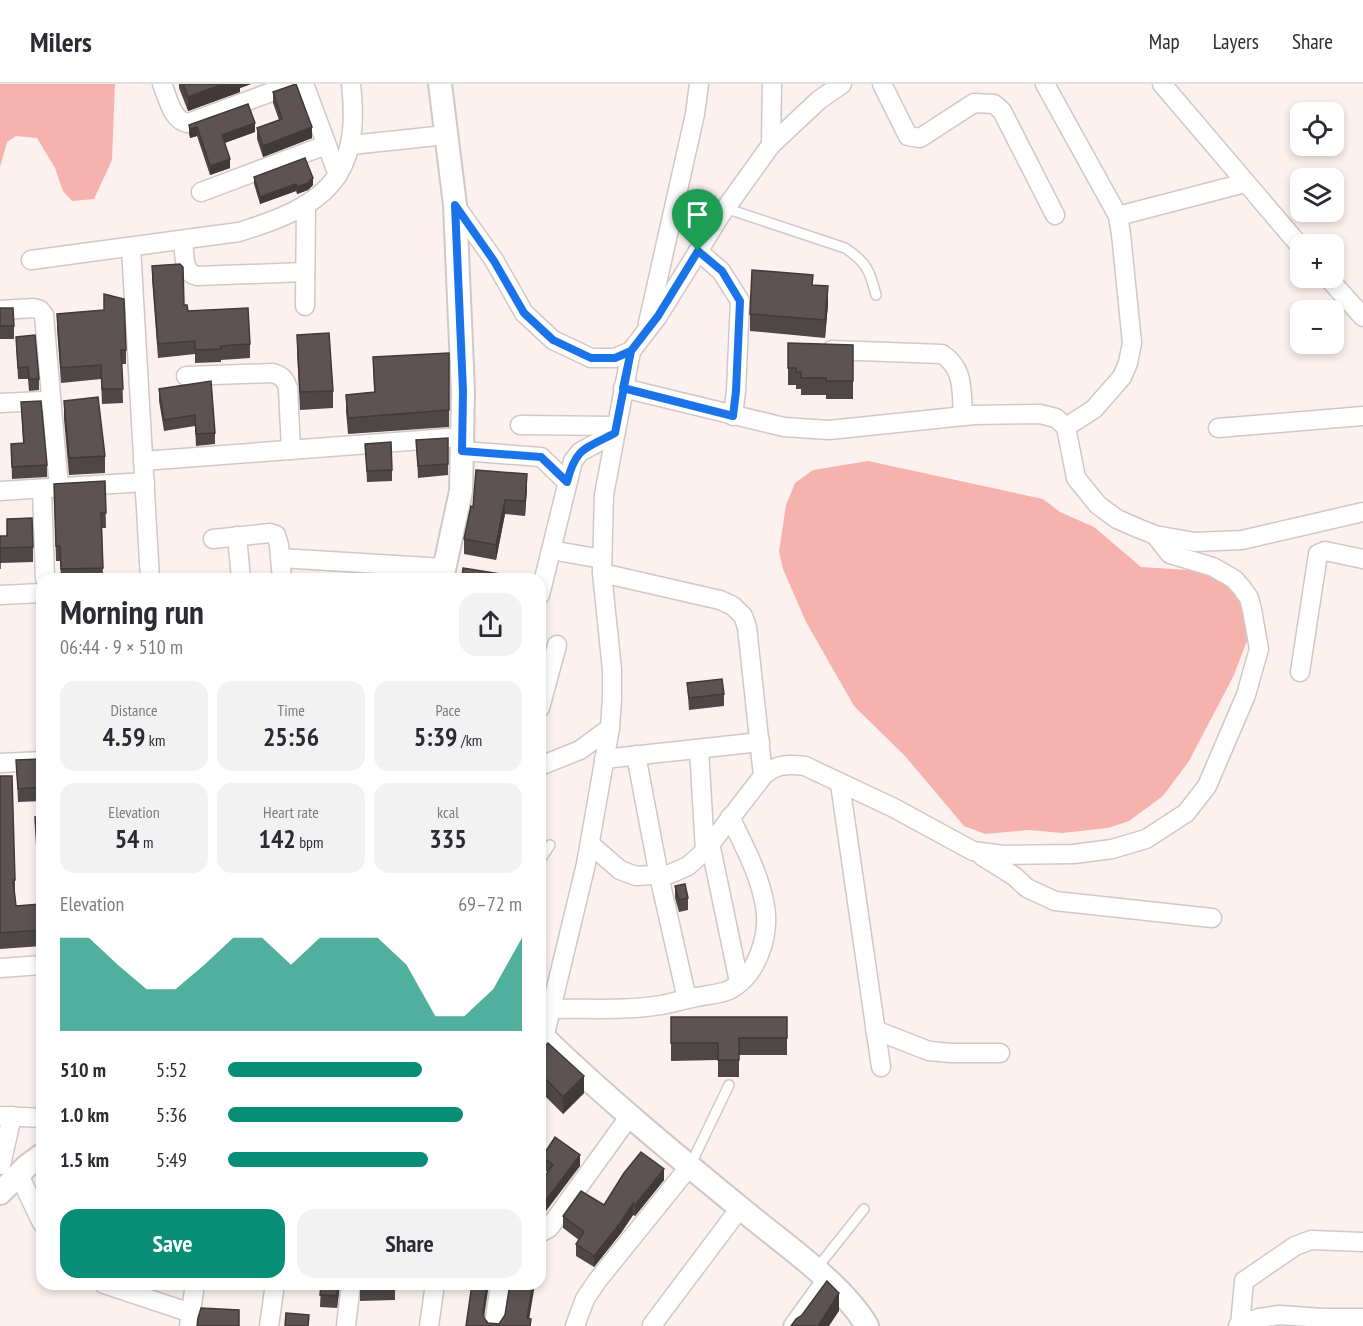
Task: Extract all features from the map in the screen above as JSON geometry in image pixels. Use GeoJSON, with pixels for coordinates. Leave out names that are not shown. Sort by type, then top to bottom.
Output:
{"type":"FeatureCollection","features":[{"type":"Feature","properties":{"kind":"street"},"geometry":{"type":"LineString","coordinates":[[162,84],[176,119],[188,123],[293,84]]}},
{"type":"Feature","properties":{"kind":"street"},"geometry":{"type":"LineString","coordinates":[[304,84],[338,176]]}},
{"type":"Feature","properties":{"kind":"street"},"geometry":{"type":"LineString","coordinates":[[31,260],[239,232],[266,224],[306,205],[322,195],[338,176],[351,145],[353,121],[351,84]]}},
{"type":"Feature","properties":{"kind":"street"},"geometry":{"type":"LineString","coordinates":[[280,558],[444,573],[461,491],[463,391],[455,205],[440,84]]}},
{"type":"Feature","properties":{"kind":"street"},"geometry":{"type":"LineString","coordinates":[[647,331],[695,114],[699,84]]}},
{"type":"Feature","properties":{"kind":"street"},"geometry":{"type":"LineString","coordinates":[[771,145],[772,84]]}},
{"type":"Feature","properties":{"kind":"street"},"geometry":{"type":"LineString","coordinates":[[546,1024],[586,864],[610,728],[612,670],[602,566],[604,495],[631,351],[647,331],[725,208],[771,145],[819,100],[842,84]]}},
{"type":"Feature","properties":{"kind":"street"},"geometry":{"type":"LineString","coordinates":[[882,84],[908,136],[914,138],[920,138],[974,103],[994,104],[1002,111],[1055,215]]}},
{"type":"Feature","properties":{"kind":"street"},"geometry":{"type":"LineString","coordinates":[[1045,84],[1118,216],[1122,234],[1132,343],[1128,363],[1122,376],[1094,409],[1066,427]]}},
{"type":"Feature","properties":{"kind":"street"},"geometry":{"type":"LineString","coordinates":[[1162,84],[1290,235]]}},
{"type":"Feature","properties":{"kind":"street"},"geometry":{"type":"LineString","coordinates":[[351,145],[446,135]]}},
{"type":"Feature","properties":{"kind":"street"},"geometry":{"type":"LineString","coordinates":[[201,192],[326,145]]}},
{"type":"Feature","properties":{"kind":"street"},"geometry":{"type":"LineString","coordinates":[[1118,216],[1245,183]]}},
{"type":"Feature","properties":{"kind":"street"},"geometry":{"type":"LineString","coordinates":[[305,306],[306,205]]}},
{"type":"Feature","properties":{"kind":"street"},"geometry":{"type":"LineString","coordinates":[[455,205],[494,261],[524,313],[553,340],[591,358],[615,358],[631,351]]}},
{"type":"Feature","properties":{"kind":"street"},"geometry":{"type":"LineString","coordinates":[[183,240],[187,271],[191,275],[305,272]]}},
{"type":"Feature","properties":{"kind":"street"},"geometry":{"type":"LineString","coordinates":[[131,248],[150,573]]}},
{"type":"Feature","properties":{"kind":"street"},"geometry":{"type":"LineString","coordinates":[[698,251],[722,271],[740,301],[733,416]]}},
{"type":"Feature","properties":{"kind":"street"},"geometry":{"type":"LineString","coordinates":[[1337,288],[1363,317]]}},
{"type":"Feature","properties":{"kind":"street"},"geometry":{"type":"LineString","coordinates":[[0,310],[34,308],[40,310],[44,315],[51,401],[50,488],[45,573]]}},
{"type":"Feature","properties":{"kind":"street"},"geometry":{"type":"LineString","coordinates":[[832,350],[942,354],[952,360],[957,368],[963,416]]}},
{"type":"Feature","properties":{"kind":"street"},"geometry":{"type":"LineString","coordinates":[[186,376],[273,372],[280,375],[288,388],[291,450]]}},
{"type":"Feature","properties":{"kind":"street"},"geometry":{"type":"LineString","coordinates":[[623,388],[784,427],[829,430],[963,416],[1040,414],[1056,418],[1066,427],[1076,478],[1098,505],[1117,519],[1155,535],[1195,542],[1242,540],[1363,512]]}},
{"type":"Feature","properties":{"kind":"street"},"geometry":{"type":"LineString","coordinates":[[0,403],[51,401]]}},
{"type":"Feature","properties":{"kind":"street"},"geometry":{"type":"LineString","coordinates":[[1218,428],[1363,416]]}},
{"type":"Feature","properties":{"kind":"street"},"geometry":{"type":"LineString","coordinates":[[520,425],[616,430]]}},
{"type":"Feature","properties":{"kind":"street"},"geometry":{"type":"LineString","coordinates":[[545,573],[573,461],[580,452],[616,430]]}},
{"type":"Feature","properties":{"kind":"street"},"geometry":{"type":"LineString","coordinates":[[143,461],[291,450],[462,444],[541,457],[567,482]]}},
{"type":"Feature","properties":{"kind":"street"},"geometry":{"type":"LineString","coordinates":[[0,491],[145,482]]}},
{"type":"Feature","properties":{"kind":"street"},"geometry":{"type":"LineString","coordinates":[[213,539],[270,533],[276,535],[281,573]]}},
{"type":"Feature","properties":{"kind":"street"},"geometry":{"type":"LineString","coordinates":[[973,851],[1019,855],[1074,854],[1123,846],[1146,839],[1186,813],[1207,786],[1246,695],[1257,657],[1258,640],[1252,610],[1249,598],[1234,579],[1213,567],[1170,554],[1155,535]]}},
{"type":"Feature","properties":{"kind":"street"},"geometry":{"type":"LineString","coordinates":[[237,536],[240,573]]}},
{"type":"Feature","properties":{"kind":"street"},"geometry":{"type":"LineString","coordinates":[[551,550],[711,597],[733,606],[743,616],[747,627],[763,776]]}},
{"type":"Feature","properties":{"kind":"street"},"geometry":{"type":"LineString","coordinates":[[1300,672],[1318,554],[1325,551],[1363,559]]}},
{"type":"Feature","properties":{"kind":"street"},"geometry":{"type":"LineString","coordinates":[[0,595],[36,593]]}},
{"type":"Feature","properties":{"kind":"street"},"geometry":{"type":"LineString","coordinates":[[546,686],[557,645]]}},
{"type":"Feature","properties":{"kind":"street"},"geometry":{"type":"LineString","coordinates":[[546,764],[580,750],[610,728]]}},
{"type":"Feature","properties":{"kind":"street"},"geometry":{"type":"LineString","coordinates":[[604,759],[759,742]]}},
{"type":"Feature","properties":{"kind":"street"},"geometry":{"type":"LineString","coordinates":[[699,749],[708,847],[739,982]]}},
{"type":"Feature","properties":{"kind":"street"},"geometry":{"type":"LineString","coordinates":[[636,756],[659,876],[687,999]]}},
{"type":"Feature","properties":{"kind":"street"},"geometry":{"type":"LineString","coordinates":[[0,763],[36,761]]}},
{"type":"Feature","properties":{"kind":"street"},"geometry":{"type":"LineString","coordinates":[[590,844],[620,870],[636,876],[670,874],[688,866],[708,847],[763,776],[773,767],[788,764],[805,766],[894,808],[999,866],[1027,888],[1055,901],[1212,918]]}},
{"type":"Feature","properties":{"kind":"street"},"geometry":{"type":"LineString","coordinates":[[840,783],[881,1066]]}},
{"type":"Feature","properties":{"kind":"street"},"geometry":{"type":"LineString","coordinates":[[551,1009],[632,1008],[660,1005],[728,990],[750,971],[760,952],[766,932],[766,908],[758,877],[730,817]]}},
{"type":"Feature","properties":{"kind":"street"},"geometry":{"type":"LineString","coordinates":[[0,968],[36,965]]}},
{"type":"Feature","properties":{"kind":"street"},"geometry":{"type":"LineString","coordinates":[[875,1030],[929,1051],[1000,1053]]}},
{"type":"Feature","properties":{"kind":"street"},"geometry":{"type":"LineString","coordinates":[[546,1040],[629,1117],[821,1274],[867,1326]]}},
{"type":"Feature","properties":{"kind":"street"},"geometry":{"type":"LineString","coordinates":[[36,1118],[6,1116],[13,1173],[36,1213]]}},
{"type":"Feature","properties":{"kind":"street"},"geometry":{"type":"LineString","coordinates":[[546,1230],[629,1117]]}},
{"type":"Feature","properties":{"kind":"street"},"geometry":{"type":"LineString","coordinates":[[575,1326],[585,1299],[597,1281],[689,1167]]}},
{"type":"Feature","properties":{"kind":"street"},"geometry":{"type":"LineString","coordinates":[[652,1325],[740,1208]]}},
{"type":"Feature","properties":{"kind":"street"},"geometry":{"type":"LineString","coordinates":[[1363,1242],[1311,1240],[1295,1246],[1244,1281],[1239,1326],[1259,1318],[1279,1315],[1324,1322],[1363,1318]]}},
{"type":"Feature","properties":{"kind":"street"},"geometry":{"type":"LineString","coordinates":[[792,1326],[821,1274]]}},
{"type":"Feature","properties":{"kind":"street"},"geometry":{"type":"LineString","coordinates":[[119,1290],[190,1319],[194,1290]]}},
{"type":"Feature","properties":{"kind":"street"},"geometry":{"type":"LineString","coordinates":[[269,1326],[274,1290]]}},
{"type":"Feature","properties":{"kind":"street"},"geometry":{"type":"LineString","coordinates":[[346,1326],[350,1290]]}},
{"type":"Feature","properties":{"kind":"street"},"geometry":{"type":"LineString","coordinates":[[429,1326],[434,1290]]}},
{"type":"Feature","properties":{"kind":"street"},"geometry":{"type":"LineString","coordinates":[[494,1326],[499,1290]]}},
{"type":"Feature","properties":{"kind":"lane"},"geometry":{"type":"LineString","coordinates":[[725,208],[845,248],[867,266],[876,295]]}},
{"type":"Feature","properties":{"kind":"lane"},"geometry":{"type":"LineString","coordinates":[[546,851],[550,845]]}},
{"type":"Feature","properties":{"kind":"lane"},"geometry":{"type":"LineString","coordinates":[[689,1167],[729,1084]]}},
{"type":"Feature","properties":{"kind":"lane"},"geometry":{"type":"LineString","coordinates":[[821,1274],[864,1209]]}},
{"type":"Feature","properties":{"kind":"shaded area"},"geometry":{"type":"Polygon","coordinates":[[[0,84],[115,84],[112,160],[94,199],[72,201],[63,191],[55,168],[37,138],[16,136],[7,142],[0,167],[0,84]]]}},
{"type":"Feature","properties":{"kind":"shaded area"},"geometry":{"type":"Polygon","coordinates":[[[868,461],[1043,499],[1060,512],[1094,527],[1141,567],[1202,571],[1239,594],[1245,603],[1249,636],[1233,677],[1189,761],[1163,796],[1129,821],[1108,828],[1062,833],[1029,830],[985,834],[964,826],[905,756],[854,706],[806,622],[783,569],[779,552],[786,505],[795,483],[813,470],[868,461]]]}},
{"type":"Feature","properties":{"kind":"building"},"geometry":{"type":"Polygon","coordinates":[[[183,84],[223,84],[188,97],[183,84]]]}},
{"type":"Feature","properties":{"kind":"building"},"geometry":{"type":"Polygon","coordinates":[[[296,84],[312,127],[263,146],[257,128],[282,119],[273,92],[296,84]]]}},
{"type":"Feature","properties":{"kind":"building"},"geometry":{"type":"Polygon","coordinates":[[[248,104],[255,123],[222,135],[230,159],[210,166],[197,127],[190,129],[189,125],[248,104]]]}},
{"type":"Feature","properties":{"kind":"building"},"geometry":{"type":"Polygon","coordinates":[[[305,158],[313,178],[308,183],[297,187],[296,184],[260,197],[254,177],[305,158]]]}},
{"type":"Feature","properties":{"kind":"building"},"geometry":{"type":"Polygon","coordinates":[[[180,264],[183,267],[184,305],[187,305],[188,311],[248,308],[250,344],[221,346],[221,349],[195,350],[195,341],[158,344],[152,266],[180,264]]]}},
{"type":"Feature","properties":{"kind":"building"},"geometry":{"type":"Polygon","coordinates":[[[752,270],[813,275],[812,285],[828,286],[825,320],[750,314],[752,270]]]}},
{"type":"Feature","properties":{"kind":"building"},"geometry":{"type":"Polygon","coordinates":[[[104,294],[124,299],[126,350],[121,350],[123,389],[102,389],[101,365],[61,368],[57,314],[104,310],[104,294]]]}},
{"type":"Feature","properties":{"kind":"building"},"geometry":{"type":"Polygon","coordinates":[[[0,308],[13,308],[14,326],[0,326],[0,308]]]}},
{"type":"Feature","properties":{"kind":"building"},"geometry":{"type":"Polygon","coordinates":[[[329,333],[333,391],[300,392],[297,335],[329,333]]]}},
{"type":"Feature","properties":{"kind":"building"},"geometry":{"type":"Polygon","coordinates":[[[35,335],[39,379],[29,379],[28,367],[18,368],[16,337],[35,335]]]}},
{"type":"Feature","properties":{"kind":"building"},"geometry":{"type":"Polygon","coordinates":[[[788,343],[853,345],[853,381],[801,378],[801,372],[796,372],[796,368],[788,368],[788,343]]]}},
{"type":"Feature","properties":{"kind":"building"},"geometry":{"type":"Polygon","coordinates":[[[449,353],[449,410],[348,418],[346,395],[375,392],[373,357],[449,353]]]}},
{"type":"Feature","properties":{"kind":"building"},"geometry":{"type":"Polygon","coordinates":[[[211,381],[215,433],[196,434],[195,415],[164,420],[159,389],[211,381]]]}},
{"type":"Feature","properties":{"kind":"building"},"geometry":{"type":"Polygon","coordinates":[[[98,397],[105,456],[69,458],[64,401],[98,397]]]}},
{"type":"Feature","properties":{"kind":"building"},"geometry":{"type":"Polygon","coordinates":[[[41,401],[47,465],[12,467],[11,444],[24,443],[21,402],[41,401]]]}},
{"type":"Feature","properties":{"kind":"building"},"geometry":{"type":"Polygon","coordinates":[[[448,438],[448,464],[418,466],[416,440],[448,438]]]}},
{"type":"Feature","properties":{"kind":"building"},"geometry":{"type":"Polygon","coordinates":[[[391,442],[392,470],[367,471],[365,444],[391,442]]]}},
{"type":"Feature","properties":{"kind":"building"},"geometry":{"type":"Polygon","coordinates":[[[476,470],[527,474],[525,501],[505,500],[496,545],[464,539],[471,506],[473,507],[476,470]]]}},
{"type":"Feature","properties":{"kind":"building"},"geometry":{"type":"Polygon","coordinates":[[[105,481],[106,513],[101,513],[103,568],[61,569],[60,546],[56,546],[54,484],[105,481]]]}},
{"type":"Feature","properties":{"kind":"building"},"geometry":{"type":"Polygon","coordinates":[[[32,518],[33,547],[0,548],[0,536],[7,536],[7,519],[32,518]]]}},
{"type":"Feature","properties":{"kind":"building"},"geometry":{"type":"Polygon","coordinates":[[[463,568],[494,573],[463,573],[463,568]]]}},
{"type":"Feature","properties":{"kind":"building"},"geometry":{"type":"Polygon","coordinates":[[[722,679],[724,694],[689,698],[687,683],[722,679]]]}},
{"type":"Feature","properties":{"kind":"building"},"geometry":{"type":"Polygon","coordinates":[[[36,759],[36,788],[18,789],[16,760],[36,759]]]}},
{"type":"Feature","properties":{"kind":"building"},"geometry":{"type":"Polygon","coordinates":[[[0,776],[12,776],[15,880],[13,880],[16,906],[36,904],[36,930],[0,933],[0,776]]]}},
{"type":"Feature","properties":{"kind":"building"},"geometry":{"type":"Polygon","coordinates":[[[685,884],[688,898],[679,900],[675,886],[685,884]]]}},
{"type":"Feature","properties":{"kind":"building"},"geometry":{"type":"Polygon","coordinates":[[[671,1017],[787,1017],[787,1038],[739,1038],[739,1060],[718,1060],[718,1043],[671,1043],[671,1017]]]}},
{"type":"Feature","properties":{"kind":"building"},"geometry":{"type":"Polygon","coordinates":[[[548,1043],[584,1076],[563,1097],[546,1079],[546,1045],[548,1043]]]}},
{"type":"Feature","properties":{"kind":"building"},"geometry":{"type":"Polygon","coordinates":[[[555,1137],[580,1155],[546,1200],[546,1175],[553,1165],[546,1160],[546,1151],[555,1137]]]}},
{"type":"Feature","properties":{"kind":"building"},"geometry":{"type":"Polygon","coordinates":[[[641,1152],[664,1169],[635,1205],[633,1203],[594,1256],[576,1244],[584,1232],[563,1216],[581,1191],[604,1205],[624,1173],[641,1152]]]}},
{"type":"Feature","properties":{"kind":"building"},"geometry":{"type":"Polygon","coordinates":[[[827,1281],[839,1293],[818,1326],[791,1326],[802,1315],[827,1281]]]}},
{"type":"Feature","properties":{"kind":"building"},"geometry":{"type":"Polygon","coordinates":[[[320,1290],[338,1290],[337,1296],[320,1295],[320,1290]]]}},
{"type":"Feature","properties":{"kind":"building"},"geometry":{"type":"Polygon","coordinates":[[[471,1290],[486,1290],[484,1318],[488,1323],[499,1324],[505,1315],[509,1290],[532,1290],[527,1318],[531,1319],[530,1326],[466,1326],[471,1290]]]}},
{"type":"Feature","properties":{"kind":"building"},"geometry":{"type":"Polygon","coordinates":[[[201,1308],[239,1310],[239,1326],[197,1326],[201,1308]]]}},
{"type":"Feature","properties":{"kind":"building"},"geometry":{"type":"Polygon","coordinates":[[[286,1313],[309,1315],[308,1326],[285,1326],[286,1313]]]}},
{"type":"Feature","properties":{"kind":"route"},"geometry":{"type":"LineString","coordinates":[[698,251],[658,316],[631,351],[623,388],[615,433],[580,452],[573,461],[567,482],[541,457],[462,451],[463,391],[455,205],[494,261],[524,313],[553,340],[591,358],[615,358],[631,351],[623,388],[733,416],[740,301],[722,271],[698,251]]}}]}
